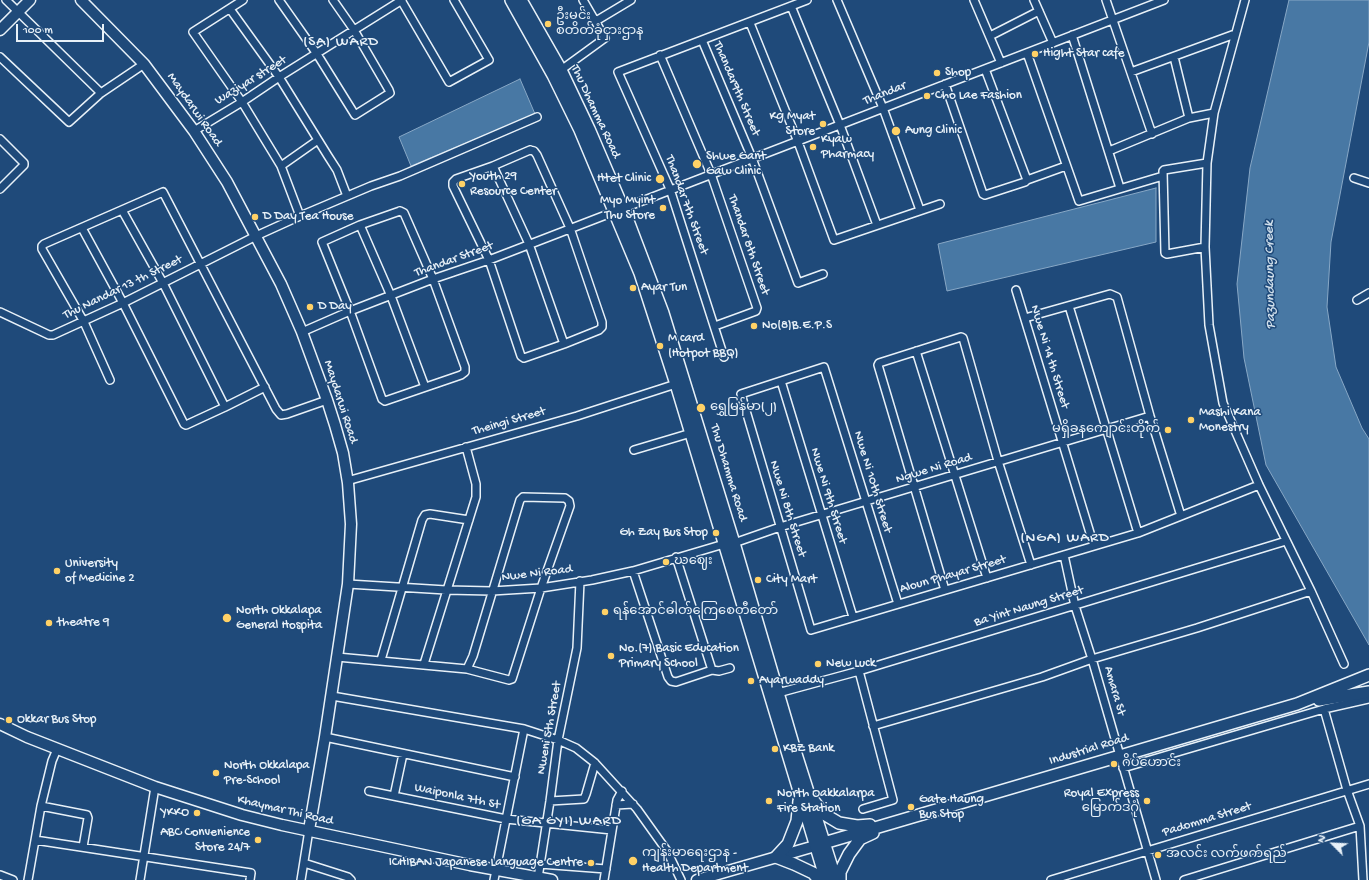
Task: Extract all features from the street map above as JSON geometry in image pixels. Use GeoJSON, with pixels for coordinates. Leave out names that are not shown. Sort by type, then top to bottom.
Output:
{"type":"FeatureCollection","features":[{"type":"Feature","properties":{"kind":"main road","name":"Thu Dhamma Road"},"geometry":{"type":"LineString","coordinates":[[512,0],[553,75],[619,210]]}},
{"type":"Feature","properties":{"kind":"main road","name":"Thu Dhamma Road"},"geometry":{"type":"LineString","coordinates":[[521,0],[561,70],[589,129],[680,382],[819,844],[826,880]]}},
{"type":"Feature","properties":{"kind":"main road","name":"Thu Dhamma Road"},"geometry":{"type":"LineString","coordinates":[[680,382],[691,433],[778,693],[804,794]]}},
{"type":"Feature","properties":{"kind":"main road","name":"Industrial Road"},"geometry":{"type":"LineString","coordinates":[[819,844],[1297,704],[1367,676]]}},
{"type":"Feature","properties":{"kind":"main road"},"geometry":{"type":"LineString","coordinates":[[1297,704],[1369,692]]}},
{"type":"Feature","properties":{"kind":"main road"},"geometry":{"type":"LineString","coordinates":[[804,794],[824,814],[839,823],[857,826],[897,822]]}},
{"type":"Feature","properties":{"kind":"main road"},"geometry":{"type":"LineString","coordinates":[[804,794],[797,822],[788,844],[776,857],[813,873],[819,880]]}},
{"type":"Feature","properties":{"kind":"main road"},"geometry":{"type":"LineString","coordinates":[[840,880],[840,872],[849,854],[860,839],[897,822]]}},
{"type":"Feature","properties":{"kind":"main road","name":"Thu Dhamma Road"},"geometry":{"type":"LineString","coordinates":[[819,844],[836,880]]}},
{"type":"Feature","properties":{"kind":"street"},"geometry":{"type":"LineString","coordinates":[[6,0],[101,93]]}},
{"type":"Feature","properties":{"kind":"street"},"geometry":{"type":"LineString","coordinates":[[0,30],[30,0]]}},
{"type":"Feature","properties":{"kind":"street","name":"Maydarwi Road"},"geometry":{"type":"LineString","coordinates":[[81,0],[144,64],[194,131],[227,182],[281,284],[302,332],[327,400],[343,453],[348,481],[351,524],[348,584],[326,737],[301,880]]}},
{"type":"Feature","properties":{"kind":"street"},"geometry":{"type":"LineString","coordinates":[[243,0],[193,32],[242,102],[281,166],[300,216]]}},
{"type":"Feature","properties":{"kind":"street"},"geometry":{"type":"LineString","coordinates":[[279,0],[317,54],[355,115],[390,93],[354,30],[333,0]]}},
{"type":"Feature","properties":{"kind":"street"},"geometry":{"type":"LineString","coordinates":[[401,0],[449,82],[488,60],[454,0]]}},
{"type":"Feature","properties":{"kind":"street","name":"Waziyar street"},"geometry":{"type":"LineString","coordinates":[[194,131],[401,0]]}},
{"type":"Feature","properties":{"kind":"street"},"geometry":{"type":"LineString","coordinates":[[561,70],[605,38],[583,0]]}},
{"type":"Feature","properties":{"kind":"street"},"geometry":{"type":"LineString","coordinates":[[596,21],[631,0]]}},
{"type":"Feature","properties":{"kind":"street"},"geometry":{"type":"LineString","coordinates":[[660,55],[807,0]]}},
{"type":"Feature","properties":{"kind":"street"},"geometry":{"type":"LineString","coordinates":[[837,0],[883,108],[920,210]]}},
{"type":"Feature","properties":{"kind":"street"},"geometry":{"type":"LineString","coordinates":[[974,0],[1001,63]]}},
{"type":"Feature","properties":{"kind":"street"},"geometry":{"type":"LineString","coordinates":[[1034,0],[1053,42]]}},
{"type":"Feature","properties":{"kind":"street"},"geometry":{"type":"LineString","coordinates":[[1106,0],[1152,134]]}},
{"type":"Feature","properties":{"kind":"street","name":"Thandar"},"geometry":{"type":"LineString","coordinates":[[619,210],[1164,0]]}},
{"type":"Feature","properties":{"kind":"street"},"geometry":{"type":"LineString","coordinates":[[1245,0],[1214,113],[1207,163],[1206,247],[1209,325],[1223,404],[1259,485],[1311,591],[1344,664]]}},
{"type":"Feature","properties":{"kind":"street"},"geometry":{"type":"LineString","coordinates":[[791,6],[840,125],[877,225]]}},
{"type":"Feature","properties":{"kind":"street"},"geometry":{"type":"LineString","coordinates":[[230,9],[279,77],[337,170],[347,196]]}},
{"type":"Feature","properties":{"kind":"street"},"geometry":{"type":"LineString","coordinates":[[990,36],[1039,11]]}},
{"type":"Feature","properties":{"kind":"street"},"geometry":{"type":"LineString","coordinates":[[750,22],[798,142],[834,240],[940,204]]}},
{"type":"Feature","properties":{"kind":"street"},"geometry":{"type":"LineString","coordinates":[[1130,72],[1235,34]]}},
{"type":"Feature","properties":{"kind":"street"},"geometry":{"type":"LineString","coordinates":[[1072,35],[1120,188]]}},
{"type":"Feature","properties":{"kind":"street","name":"Thandar9th Street"},"geometry":{"type":"LineString","coordinates":[[702,40],[752,158],[798,283],[823,274]]}},
{"type":"Feature","properties":{"kind":"street"},"geometry":{"type":"LineString","coordinates":[[1026,53],[1079,201],[1163,176]]}},
{"type":"Feature","properties":{"kind":"street","name":"Thandar 7th Street"},"geometry":{"type":"LineString","coordinates":[[660,55],[618,72],[671,190],[724,357]]}},
{"type":"Feature","properties":{"kind":"street","name":"Thandar 8th Street"},"geometry":{"type":"LineString","coordinates":[[660,55],[711,174],[757,311],[715,326]]}},
{"type":"Feature","properties":{"kind":"street"},"geometry":{"type":"LineString","coordinates":[[0,57],[69,122],[101,93],[144,64]]}},
{"type":"Feature","properties":{"kind":"street"},"geometry":{"type":"LineString","coordinates":[[1174,57],[1189,118]]}},
{"type":"Feature","properties":{"kind":"street"},"geometry":{"type":"LineString","coordinates":[[985,69],[1027,180]]}},
{"type":"Feature","properties":{"kind":"street"},"geometry":{"type":"LineString","coordinates":[[945,84],[983,194],[985,195],[1066,166]]}},
{"type":"Feature","properties":{"kind":"street"},"geometry":{"type":"LineString","coordinates":[[1109,151],[1189,118],[1214,113]]}},
{"type":"Feature","properties":{"kind":"street","name":"Thu Nandar 13 th Street"},"geometry":{"type":"LineString","coordinates":[[0,312],[49,335],[84,322],[256,236],[300,216],[400,176],[537,117]]}},
{"type":"Feature","properties":{"kind":"street"},"geometry":{"type":"LineString","coordinates":[[0,139],[24,162],[24,165],[0,189]]}},
{"type":"Feature","properties":{"kind":"street"},"geometry":{"type":"LineString","coordinates":[[281,166],[318,140]]}},
{"type":"Feature","properties":{"kind":"street"},"geometry":{"type":"LineString","coordinates":[[530,150],[534,151],[570,228],[602,322],[602,327],[599,330],[524,358],[521,356],[489,260],[453,186],[453,182],[456,180],[493,166],[530,150]]}},
{"type":"Feature","properties":{"kind":"street"},"geometry":{"type":"LineString","coordinates":[[1206,247],[1166,253],[1163,176],[1164,170],[1207,163]]}},
{"type":"Feature","properties":{"kind":"street"},"geometry":{"type":"LineString","coordinates":[[493,166],[529,244],[564,344]]}},
{"type":"Feature","properties":{"kind":"street"},"geometry":{"type":"LineString","coordinates":[[1354,178],[1369,183]]}},
{"type":"Feature","properties":{"kind":"street"},"geometry":{"type":"LineString","coordinates":[[110,380],[84,322],[42,246],[163,192],[281,415],[327,400]]}},
{"type":"Feature","properties":{"kind":"street"},"geometry":{"type":"LineString","coordinates":[[122,210],[163,283],[225,407]]}},
{"type":"Feature","properties":{"kind":"street","name":"Thandar Street"},"geometry":{"type":"LineString","coordinates":[[302,332],[350,311],[433,279],[489,260],[619,210]]}},
{"type":"Feature","properties":{"kind":"street"},"geometry":{"type":"LineString","coordinates":[[400,212],[404,213],[433,279],[465,367],[465,372],[461,375],[385,401],[382,399],[350,311],[322,244],[323,240],[360,225],[400,212]]}},
{"type":"Feature","properties":{"kind":"street"},"geometry":{"type":"LineString","coordinates":[[360,225],[391,296],[425,387]]}},
{"type":"Feature","properties":{"kind":"street"},"geometry":{"type":"LineString","coordinates":[[82,228],[123,303],[183,423],[186,425],[265,387]]}},
{"type":"Feature","properties":{"kind":"street","name":"Nwe Ni 14 th Street"},"geometry":{"type":"LineString","coordinates":[[1016,290],[1094,546]]}},
{"type":"Feature","properties":{"kind":"street"},"geometry":{"type":"LineString","coordinates":[[1357,300],[1369,293]]}},
{"type":"Feature","properties":{"kind":"street"},"geometry":{"type":"LineString","coordinates":[[1025,318],[1110,294],[1114,294],[1117,297],[1150,416],[1181,516]]}},
{"type":"Feature","properties":{"kind":"street"},"geometry":{"type":"LineString","coordinates":[[1069,306],[1138,533]]}},
{"type":"Feature","properties":{"kind":"street"},"geometry":{"type":"LineString","coordinates":[[945,590],[878,364],[962,337],[998,461],[1031,565]]}},
{"type":"Feature","properties":{"kind":"street"},"geometry":{"type":"LineString","coordinates":[[916,351],[987,578]]}},
{"type":"Feature","properties":{"kind":"street","name":"Nwe Ni 10th Street"},"geometry":{"type":"LineString","coordinates":[[781,381],[824,367],[898,604]]}},
{"type":"Feature","properties":{"kind":"street","name":"Nwe Ni 8th Street"},"geometry":{"type":"LineString","coordinates":[[781,381],[740,395],[811,630]]}},
{"type":"Feature","properties":{"kind":"street","name":"Nwe Ni 9th Street"},"geometry":{"type":"LineString","coordinates":[[781,381],[853,617]]}},
{"type":"Feature","properties":{"kind":"street","name":"Theingi Street"},"geometry":{"type":"LineString","coordinates":[[348,481],[577,416],[680,382]]}},
{"type":"Feature","properties":{"kind":"street","name":"Ngwe Ni Road"},"geometry":{"type":"LineString","coordinates":[[729,543],[1150,416]]}},
{"type":"Feature","properties":{"kind":"street"},"geometry":{"type":"LineString","coordinates":[[634,450],[691,433]]}},
{"type":"Feature","properties":{"kind":"street"},"geometry":{"type":"LineString","coordinates":[[424,664],[476,497],[476,484],[466,447]]}},
{"type":"Feature","properties":{"kind":"street","name":"Aloun Phayar Street"},"geometry":{"type":"LineString","coordinates":[[811,630],[1138,533],[1259,485]]}},
{"type":"Feature","properties":{"kind":"street"},"geometry":{"type":"LineString","coordinates":[[337,657],[468,668],[509,680],[512,679],[541,588],[570,506],[569,501],[565,498],[523,497],[520,500],[473,656],[468,668]]}},
{"type":"Feature","properties":{"kind":"street"},"geometry":{"type":"LineString","coordinates":[[381,660],[422,520],[425,515],[430,514],[469,520]]}},
{"type":"Feature","properties":{"kind":"street","name":"Ba Yint Naung Street"},"geometry":{"type":"LineString","coordinates":[[778,693],[859,671],[1286,541]]}},
{"type":"Feature","properties":{"kind":"street","name":"Nwe Ni Road"},"geometry":{"type":"LineString","coordinates":[[348,584],[446,590],[492,591],[541,588],[633,571],[676,557],[729,543]]}},
{"type":"Feature","properties":{"kind":"street","name":"Amara St"},"geometry":{"type":"LineString","coordinates":[[1064,555],[1075,606],[1092,659],[1156,880]]}},
{"type":"Feature","properties":{"kind":"street"},"geometry":{"type":"LineString","coordinates":[[676,557],[712,670]]}},
{"type":"Feature","properties":{"kind":"street"},"geometry":{"type":"LineString","coordinates":[[633,571],[668,677],[671,681],[676,682],[712,670],[719,671],[730,668]]}},
{"type":"Feature","properties":{"kind":"street","name":"Nweni 5th Street"},"geometry":{"type":"LineString","coordinates":[[538,878],[558,740],[577,648],[580,581]]}},
{"type":"Feature","properties":{"kind":"street"},"geometry":{"type":"LineString","coordinates":[[873,726],[1042,676],[1311,591]]}},
{"type":"Feature","properties":{"kind":"street"},"geometry":{"type":"LineString","coordinates":[[859,671],[893,800],[863,809]]}},
{"type":"Feature","properties":{"kind":"street"},"geometry":{"type":"LineString","coordinates":[[332,696],[524,729],[558,740],[576,748],[595,763],[633,804],[667,851],[680,880]]}},
{"type":"Feature","properties":{"kind":"street"},"geometry":{"type":"LineString","coordinates":[[1123,768],[1324,709],[1369,699]]}},
{"type":"Feature","properties":{"kind":"street"},"geometry":{"type":"LineString","coordinates":[[1324,709],[1347,790],[1360,826],[1362,880]]}},
{"type":"Feature","properties":{"kind":"street","name":"Khaymar Thi Road"},"geometry":{"type":"LineString","coordinates":[[0,724],[57,749],[155,787],[242,815],[495,875],[552,880]]}},
{"type":"Feature","properties":{"kind":"street"},"geometry":{"type":"LineString","coordinates":[[495,875],[524,729]]}},
{"type":"Feature","properties":{"kind":"street"},"geometry":{"type":"LineString","coordinates":[[326,737],[515,777]]}},
{"type":"Feature","properties":{"kind":"street"},"geometry":{"type":"LineString","coordinates":[[28,880],[41,806],[52,761],[57,749]]}},
{"type":"Feature","properties":{"kind":"street"},"geometry":{"type":"LineString","coordinates":[[394,796],[403,754]]}},
{"type":"Feature","properties":{"kind":"street"},"geometry":{"type":"LineString","coordinates":[[550,801],[584,799],[595,763]]}},
{"type":"Feature","properties":{"kind":"street","name":"Padomma Street"},"geometry":{"type":"LineString","coordinates":[[1051,880],[1369,784]]}},
{"type":"Feature","properties":{"kind":"street"},"geometry":{"type":"LineString","coordinates":[[140,880],[155,787]]}},
{"type":"Feature","properties":{"kind":"street","name":"Waiponla 7th St"},"geometry":{"type":"LineString","coordinates":[[369,791],[506,819],[612,830]]}},
{"type":"Feature","properties":{"kind":"street"},"geometry":{"type":"LineString","coordinates":[[604,880],[617,800],[622,791]]}},
{"type":"Feature","properties":{"kind":"street"},"geometry":{"type":"LineString","coordinates":[[616,805],[633,804]]}},
{"type":"Feature","properties":{"kind":"street"},"geometry":{"type":"LineString","coordinates":[[41,806],[85,814],[88,818],[84,847]]}},
{"type":"Feature","properties":{"kind":"street"},"geometry":{"type":"LineString","coordinates":[[1184,880],[1360,826]]}},
{"type":"Feature","properties":{"kind":"street"},"geometry":{"type":"LineString","coordinates":[[35,840],[144,857],[250,877]]}},
{"type":"Feature","properties":{"kind":"street"},"geometry":{"type":"LineString","coordinates":[[697,880],[819,844]]}},
{"type":"Feature","properties":{"kind":"street"},"geometry":{"type":"LineString","coordinates":[[304,863],[348,877],[351,880]]}},
{"type":"Feature","properties":{"kind":"street"},"geometry":{"type":"LineString","coordinates":[[540,864],[606,869]]}},
{"type":"Feature","properties":{"kind":"street"},"geometry":{"type":"LineString","coordinates":[[0,875],[13,880]]}},
{"type":"Feature","properties":{"kind":"water","name":"Pazundaung Creek"},"geometry":{"type":"Polygon","coordinates":[[[1289,0],[1369,0],[1369,42],[1331,242],[1327,307],[1336,367],[1362,428],[1369,439],[1369,645],[1266,465],[1244,358],[1237,284],[1250,168],[1289,0]]]}},
{"type":"Feature","properties":{"kind":"water"},"geometry":{"type":"Polygon","coordinates":[[[520,79],[535,114],[411,166],[399,137],[520,79]]]}},
{"type":"Feature","properties":{"kind":"water"},"geometry":{"type":"Polygon","coordinates":[[[1156,188],[1156,242],[947,291],[938,244],[1156,188]]]}},
{"type":"Feature","properties":{"kind":"place","name":"ဦးမင်း စတိတ်ခုံငှားဌာန"},"geometry":{"type":"Point","coordinates":[548,24]}},
{"type":"Feature","properties":{"kind":"place","name":"Hight Star cafe"},"geometry":{"type":"Point","coordinates":[1035,54]}},
{"type":"Feature","properties":{"kind":"place","name":"Shop"},"geometry":{"type":"Point","coordinates":[937,73]}},
{"type":"Feature","properties":{"kind":"place","name":"Cho Lae Fashion"},"geometry":{"type":"Point","coordinates":[927,96]}},
{"type":"Feature","properties":{"kind":"place","name":"Kg Myat Store"},"geometry":{"type":"Point","coordinates":[823,124]}},
{"type":"Feature","properties":{"kind":"place","name":"Aung Clinic"},"geometry":{"type":"Point","coordinates":[896,131]}},
{"type":"Feature","properties":{"kind":"place","name":"Kyaw Pharmacy"},"geometry":{"type":"Point","coordinates":[813,147]}},
{"type":"Feature","properties":{"kind":"place","name":"Shwe Gant Gaw Clinic"},"geometry":{"type":"Point","coordinates":[697,164]}},
{"type":"Feature","properties":{"kind":"place","name":"Htet Clinic"},"geometry":{"type":"Point","coordinates":[660,179]}},
{"type":"Feature","properties":{"kind":"place","name":"Youth 29 Resource Center"},"geometry":{"type":"Point","coordinates":[462,184]}},
{"type":"Feature","properties":{"kind":"place","name":"Myo Myint Thu Store"},"geometry":{"type":"Point","coordinates":[663,208]}},
{"type":"Feature","properties":{"kind":"place","name":"D Day Tea House"},"geometry":{"type":"Point","coordinates":[255,217]}},
{"type":"Feature","properties":{"kind":"place","name":"Ayar Tun"},"geometry":{"type":"Point","coordinates":[633,288]}},
{"type":"Feature","properties":{"kind":"place","name":"D Day"},"geometry":{"type":"Point","coordinates":[310,307]}},
{"type":"Feature","properties":{"kind":"place","name":"No(8)B.E.P.S"},"geometry":{"type":"Point","coordinates":[754,326]}},
{"type":"Feature","properties":{"kind":"place","name":"M card (Hotpot BBQ)"},"geometry":{"type":"Point","coordinates":[660,346]}},
{"type":"Feature","properties":{"kind":"place","name":"ရွှေမြန်မာ(၂)"},"geometry":{"type":"Point","coordinates":[701,408]}},
{"type":"Feature","properties":{"kind":"place","name":"Mashi Kana Monestry"},"geometry":{"type":"Point","coordinates":[1191,420]}},
{"type":"Feature","properties":{"kind":"place","name":"မရှိခနကျောင်းတိုက်"},"geometry":{"type":"Point","coordinates":[1168,430]}},
{"type":"Feature","properties":{"kind":"place","name":"Gh Zay Bus Stop"},"geometry":{"type":"Point","coordinates":[716,533]}},
{"type":"Feature","properties":{"kind":"place","name":"ဃဈေး"},"geometry":{"type":"Point","coordinates":[666,562]}},
{"type":"Feature","properties":{"kind":"place","name":"University of Medicine 2"},"geometry":{"type":"Point","coordinates":[57,571]}},
{"type":"Feature","properties":{"kind":"place","name":"City Mart"},"geometry":{"type":"Point","coordinates":[758,580]}},
{"type":"Feature","properties":{"kind":"place","name":"ရန်အောင်ဓါတ်ကြေစေတီတော်"},"geometry":{"type":"Point","coordinates":[605,612]}},
{"type":"Feature","properties":{"kind":"place","name":"North Okkalapa General Hospita"},"geometry":{"type":"Point","coordinates":[227,618]}},
{"type":"Feature","properties":{"kind":"place","name":"theatre 9"},"geometry":{"type":"Point","coordinates":[49,623]}},
{"type":"Feature","properties":{"kind":"place","name":"No.(7) Basic Education Primary School"},"geometry":{"type":"Point","coordinates":[611,656]}},
{"type":"Feature","properties":{"kind":"place","name":"New Luck"},"geometry":{"type":"Point","coordinates":[818,664]}},
{"type":"Feature","properties":{"kind":"place","name":"Ayarwaddy"},"geometry":{"type":"Point","coordinates":[751,681]}},
{"type":"Feature","properties":{"kind":"place","name":"Okkar Bus Stop"},"geometry":{"type":"Point","coordinates":[9,720]}},
{"type":"Feature","properties":{"kind":"place","name":"KBZ Bank"},"geometry":{"type":"Point","coordinates":[775,749]}},
{"type":"Feature","properties":{"kind":"place","name":"ဂိပ်ဟောင်း"},"geometry":{"type":"Point","coordinates":[1114,764]}},
{"type":"Feature","properties":{"kind":"place","name":"North Okkalapa Pre-School"},"geometry":{"type":"Point","coordinates":[216,773]}},
{"type":"Feature","properties":{"kind":"place","name":"North Oakkalarpa Fire Station"},"geometry":{"type":"Point","coordinates":[769,801]}},
{"type":"Feature","properties":{"kind":"place","name":"Royal Express မြောက်ဒဂုံ"},"geometry":{"type":"Point","coordinates":[1147,801]}},
{"type":"Feature","properties":{"kind":"place","name":"Gate Haung Bus Stop"},"geometry":{"type":"Point","coordinates":[911,807]}},
{"type":"Feature","properties":{"kind":"place","name":"YKKO"},"geometry":{"type":"Point","coordinates":[197,813]}},
{"type":"Feature","properties":{"kind":"place","name":"ABC Convenience Store 24/7"},"geometry":{"type":"Point","coordinates":[258,840]}},
{"type":"Feature","properties":{"kind":"place","name":"အလင်း လက်ဖက်ရည်"},"geometry":{"type":"Point","coordinates":[1158,855]}},
{"type":"Feature","properties":{"kind":"place","name":"ကျန်းမာရေးဌာန - Health Department"},"geometry":{"type":"Point","coordinates":[633,861]}},
{"type":"Feature","properties":{"kind":"place","name":"ICHIBAN Japanese Language Centre"},"geometry":{"type":"Point","coordinates":[591,863]}},
{"type":"Feature","properties":{"kind":"district","name":"(SA) WARD"},"geometry":{"type":"Point","coordinates":[341,43]}},
{"type":"Feature","properties":{"kind":"district","name":"(NGA) WARD"},"geometry":{"type":"Point","coordinates":[1065,539]}},
{"type":"Feature","properties":{"kind":"district","name":"(GA GYI) WARD"},"geometry":{"type":"Point","coordinates":[569,822]}}]}
